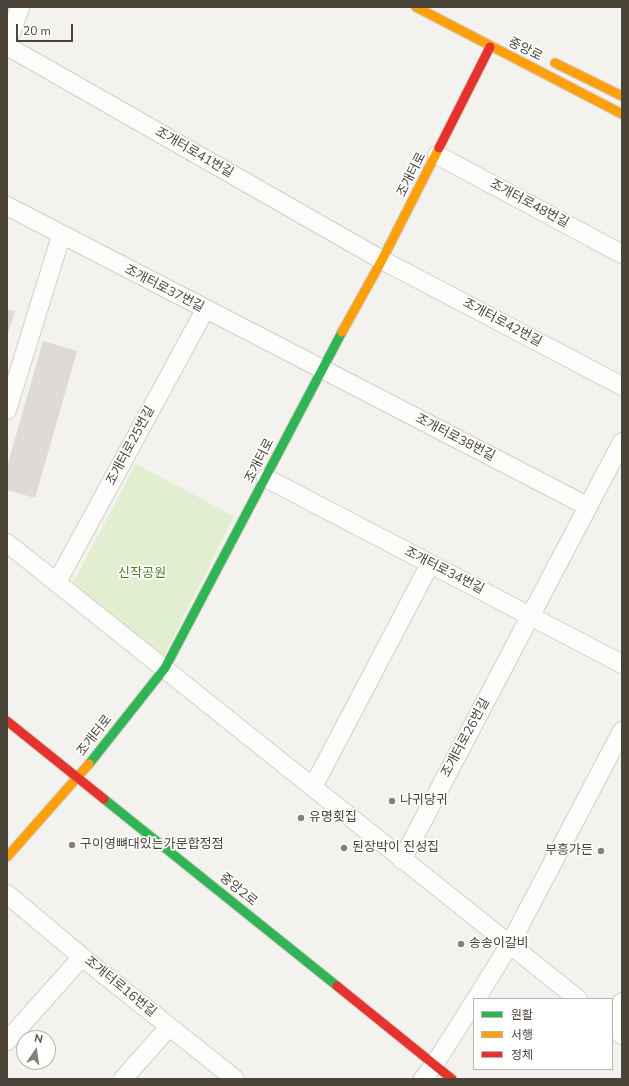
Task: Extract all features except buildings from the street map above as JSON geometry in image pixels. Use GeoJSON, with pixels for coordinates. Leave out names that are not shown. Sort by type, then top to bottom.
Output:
{"type":"FeatureCollection","features":[{"type":"Feature","properties":{"kind":"street"},"geometry":{"type":"LineString","coordinates":[[7,45],[20,7]]}},
{"type":"Feature","properties":{"kind":"street","name":"중앙로"},"geometry":{"type":"LineString","coordinates":[[416,7],[490,47],[622,114]]}},
{"type":"Feature","properties":{"kind":"street","name":"조개터로41번길"},"geometry":{"type":"LineString","coordinates":[[7,45],[382,260]]}},
{"type":"Feature","properties":{"kind":"street","name":"조개터로"},"geometry":{"type":"LineString","coordinates":[[7,857],[78,778],[165,668],[322,369],[382,260],[437,155],[490,47]]}},
{"type":"Feature","properties":{"kind":"street","name":"중앙로"},"geometry":{"type":"LineString","coordinates":[[547,59],[622,96]]}},
{"type":"Feature","properties":{"kind":"street","name":"조개터로48번길"},"geometry":{"type":"LineString","coordinates":[[437,155],[622,254]]}},
{"type":"Feature","properties":{"kind":"street","name":"조개터로37번길"},"geometry":{"type":"LineString","coordinates":[[7,206],[61,236],[322,369]]}},
{"type":"Feature","properties":{"kind":"street"},"geometry":{"type":"LineString","coordinates":[[7,410],[61,236]]}},
{"type":"Feature","properties":{"kind":"street","name":"조개터로42번길"},"geometry":{"type":"LineString","coordinates":[[382,260],[622,386]]}},
{"type":"Feature","properties":{"kind":"street","name":"조개터로25번길"},"geometry":{"type":"LineString","coordinates":[[58,582],[205,310]]}},
{"type":"Feature","properties":{"kind":"street","name":"조개터로38번길"},"geometry":{"type":"LineString","coordinates":[[322,369],[587,506]]}},
{"type":"Feature","properties":{"kind":"street"},"geometry":{"type":"LineString","coordinates":[[530,616],[622,442]]}},
{"type":"Feature","properties":{"kind":"street","name":"조개터로34번길"},"geometry":{"type":"LineString","coordinates":[[266,478],[622,664]]}},
{"type":"Feature","properties":{"kind":"street"},"geometry":{"type":"LineString","coordinates":[[7,543],[58,582],[402,860],[577,998]]}},
{"type":"Feature","properties":{"kind":"street"},"geometry":{"type":"LineString","coordinates":[[313,787],[430,564]]}},
{"type":"Feature","properties":{"kind":"street","name":"조개터로26번길"},"geometry":{"type":"LineString","coordinates":[[402,860],[530,616]]}},
{"type":"Feature","properties":{"kind":"street","name":"중앙2로"},"geometry":{"type":"LineString","coordinates":[[7,721],[452,1079]]}},
{"type":"Feature","properties":{"kind":"street"},"geometry":{"type":"LineString","coordinates":[[477,998],[510,944],[622,731]]}},
{"type":"Feature","properties":{"kind":"street","name":"조개터로16번길"},"geometry":{"type":"LineString","coordinates":[[7,894],[82,957],[235,1079]]}},
{"type":"Feature","properties":{"kind":"street"},"geometry":{"type":"LineString","coordinates":[[7,1041],[82,957]]}},
{"type":"Feature","properties":{"kind":"street"},"geometry":{"type":"LineString","coordinates":[[613,1019],[622,1002]]}},
{"type":"Feature","properties":{"kind":"street"},"geometry":{"type":"LineString","coordinates":[[423,1079],[434,1065],[473,1004]]}},
{"type":"Feature","properties":{"kind":"street"},"geometry":{"type":"LineString","coordinates":[[123,1079],[169,1026]]}},
{"type":"Feature","properties":{"kind":"street"},"geometry":{"type":"LineString","coordinates":[[613,1028],[622,1035]]}},
{"type":"Feature","properties":{"kind":"green space","name":"신작공원"},"geometry":{"type":"Polygon","coordinates":[[[136,464],[234,516],[162,660],[67,594],[136,464]]]}},
{"type":"Feature","properties":{"kind":"traffic: fast"},"geometry":{"type":"LineString","coordinates":[[89,764],[165,668],[342,332]]}},
{"type":"Feature","properties":{"kind":"traffic: fast"},"geometry":{"type":"LineString","coordinates":[[104,799],[337,986]]}},
{"type":"Feature","properties":{"kind":"traffic: slow"},"geometry":{"type":"LineString","coordinates":[[416,7],[622,114]]}},
{"type":"Feature","properties":{"kind":"traffic: slow"},"geometry":{"type":"LineString","coordinates":[[555,63],[622,96]]}},
{"type":"Feature","properties":{"kind":"traffic: slow"},"geometry":{"type":"LineString","coordinates":[[342,332],[382,260],[439,148]]}},
{"type":"Feature","properties":{"kind":"traffic: slow"},"geometry":{"type":"LineString","coordinates":[[7,857],[89,764]]}},
{"type":"Feature","properties":{"kind":"traffic: jam"},"geometry":{"type":"LineString","coordinates":[[439,148],[490,47]]}},
{"type":"Feature","properties":{"kind":"traffic: jam"},"geometry":{"type":"LineString","coordinates":[[7,721],[104,799]]}},
{"type":"Feature","properties":{"kind":"traffic: jam"},"geometry":{"type":"LineString","coordinates":[[337,986],[452,1079]]}},
{"type":"Feature","properties":{"kind":"place","name":"나귀당귀"},"geometry":{"type":"Point","coordinates":[392,801]}},
{"type":"Feature","properties":{"kind":"place","name":"유명횟집"},"geometry":{"type":"Point","coordinates":[301,818]}},
{"type":"Feature","properties":{"kind":"place","name":"구이영뼈대있는가문합정점"},"geometry":{"type":"Point","coordinates":[72,845]}},
{"type":"Feature","properties":{"kind":"place","name":"된장박이 진성집"},"geometry":{"type":"Point","coordinates":[344,848]}},
{"type":"Feature","properties":{"kind":"place","name":"부흥가든"},"geometry":{"type":"Point","coordinates":[601,851]}},
{"type":"Feature","properties":{"kind":"place","name":"송송이갈비"},"geometry":{"type":"Point","coordinates":[461,944]}}]}
